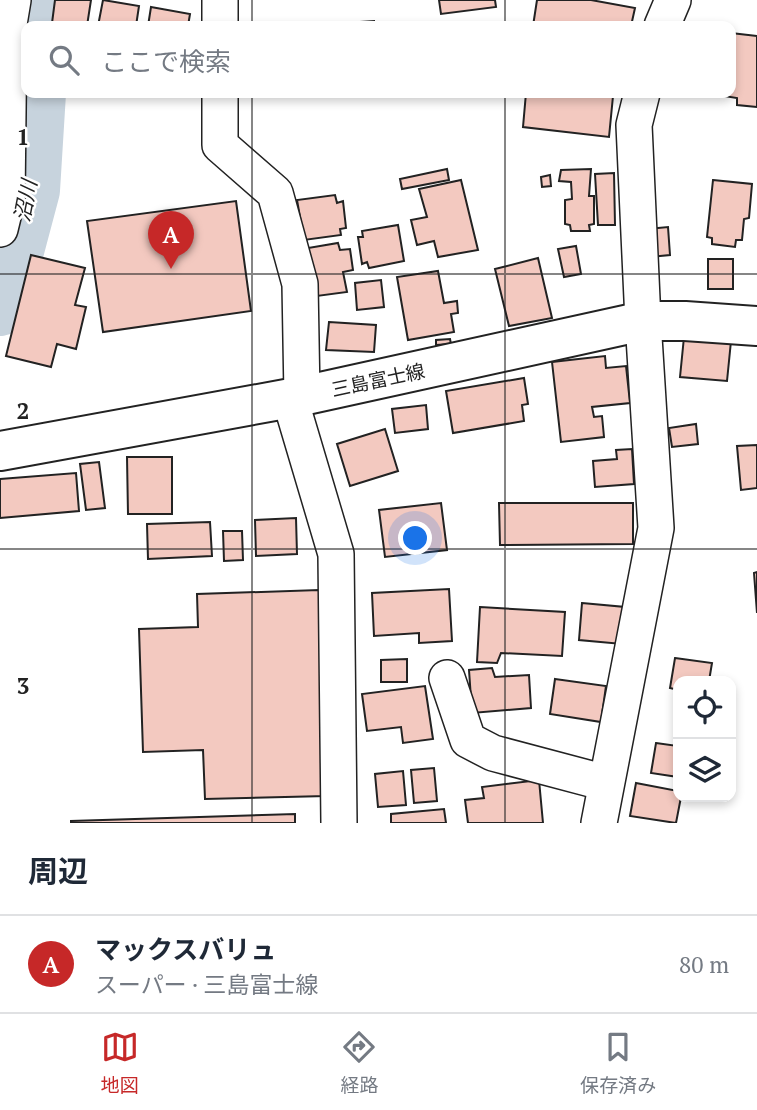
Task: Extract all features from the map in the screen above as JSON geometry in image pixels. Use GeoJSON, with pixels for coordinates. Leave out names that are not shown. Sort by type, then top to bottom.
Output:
{"type":"FeatureCollection","features":[{"type":"Feature","properties":{"kind":"main road","name":"三島富士線"},"geometry":{"type":"LineString","coordinates":[[0,451],[296,398],[643,321],[757,326]]}},
{"type":"Feature","properties":{"kind":"street"},"geometry":{"type":"LineString","coordinates":[[0,229],[7,200],[9,24],[13,0]]}},
{"type":"Feature","properties":{"kind":"street"},"geometry":{"type":"LineString","coordinates":[[220,0],[220,21]]}},
{"type":"Feature","properties":{"kind":"street"},"geometry":{"type":"LineString","coordinates":[[664,21],[673,0]]}},
{"type":"Feature","properties":{"kind":"street"},"geometry":{"type":"LineString","coordinates":[[220,98],[220,145],[275,193],[300,284],[296,398],[336,554],[340,823]]}},
{"type":"Feature","properties":{"kind":"street"},"geometry":{"type":"LineString","coordinates":[[599,823],[656,528],[634,125],[641,98]]}},
{"type":"Feature","properties":{"kind":"street"},"geometry":{"type":"LineString","coordinates":[[447,678],[468,740],[492,753],[606,783]]}},
{"type":"Feature","properties":{"kind":"building"},"geometry":{"type":"Polygon","coordinates":[[[55,0],[91,0],[88,21],[52,21],[55,0]]]}},
{"type":"Feature","properties":{"kind":"building"},"geometry":{"type":"Polygon","coordinates":[[[103,0],[139,6],[137,21],[99,21],[103,0]]]}},
{"type":"Feature","properties":{"kind":"building"},"geometry":{"type":"Polygon","coordinates":[[[439,0],[495,0],[496,7],[441,14],[439,0]]]}},
{"type":"Feature","properties":{"kind":"building"},"geometry":{"type":"Polygon","coordinates":[[[537,0],[591,0],[635,8],[632,21],[534,21],[537,0]]]}},
{"type":"Feature","properties":{"kind":"building"},"geometry":{"type":"Polygon","coordinates":[[[151,7],[190,14],[189,21],[149,21],[151,7]]]}},
{"type":"Feature","properties":{"kind":"building"},"geometry":{"type":"Polygon","coordinates":[[[736,34],[757,36],[757,107],[737,105],[736,34]]]}},
{"type":"Feature","properties":{"kind":"building"},"geometry":{"type":"Polygon","coordinates":[[[526,98],[613,98],[609,137],[523,127],[526,98]]]}},
{"type":"Feature","properties":{"kind":"building"},"geometry":{"type":"Polygon","coordinates":[[[447,169],[449,180],[402,189],[400,179],[447,169]]]}},
{"type":"Feature","properties":{"kind":"building"},"geometry":{"type":"Polygon","coordinates":[[[591,169],[589,196],[594,196],[594,224],[589,225],[590,231],[571,231],[570,225],[565,224],[565,200],[572,199],[571,182],[559,181],[561,170],[591,169]]]}},
{"type":"Feature","properties":{"kind":"building"},"geometry":{"type":"Polygon","coordinates":[[[614,173],[615,225],[598,225],[595,174],[614,173]]]}},
{"type":"Feature","properties":{"kind":"building"},"geometry":{"type":"Polygon","coordinates":[[[550,175],[551,186],[542,187],[541,177],[550,175]]]}},
{"type":"Feature","properties":{"kind":"building"},"geometry":{"type":"Polygon","coordinates":[[[461,180],[478,250],[438,257],[434,241],[417,245],[411,220],[427,217],[419,189],[461,180]]]}},
{"type":"Feature","properties":{"kind":"building"},"geometry":{"type":"Polygon","coordinates":[[[713,180],[752,184],[749,218],[744,219],[742,240],[736,240],[735,247],[712,244],[712,238],[707,237],[713,180]]]}},
{"type":"Feature","properties":{"kind":"building"},"geometry":{"type":"Polygon","coordinates":[[[335,195],[337,203],[343,201],[346,228],[340,229],[341,235],[304,240],[297,200],[335,195]]]}},
{"type":"Feature","properties":{"kind":"building"},"geometry":{"type":"Polygon","coordinates":[[[236,201],[251,311],[103,332],[87,221],[236,201]]]}},
{"type":"Feature","properties":{"kind":"building"},"geometry":{"type":"Polygon","coordinates":[[[398,225],[404,261],[369,268],[367,262],[362,264],[358,237],[363,237],[362,231],[398,225]]]}},
{"type":"Feature","properties":{"kind":"building"},"geometry":{"type":"Polygon","coordinates":[[[668,227],[670,255],[650,257],[648,229],[668,227]]]}},
{"type":"Feature","properties":{"kind":"building"},"geometry":{"type":"Polygon","coordinates":[[[338,243],[340,250],[350,249],[353,270],[343,272],[347,292],[317,296],[308,248],[338,243]]]}},
{"type":"Feature","properties":{"kind":"building"},"geometry":{"type":"Polygon","coordinates":[[[576,246],[581,274],[564,277],[558,249],[576,246]]]}},
{"type":"Feature","properties":{"kind":"building"},"geometry":{"type":"Polygon","coordinates":[[[31,255],[85,268],[75,305],[86,307],[76,349],[57,344],[51,367],[6,356],[31,255]]]}},
{"type":"Feature","properties":{"kind":"building"},"geometry":{"type":"Polygon","coordinates":[[[538,258],[552,318],[509,326],[495,269],[538,258]]]}},
{"type":"Feature","properties":{"kind":"building"},"geometry":{"type":"Polygon","coordinates":[[[708,259],[733,259],[733,289],[708,289],[708,259]]]}},
{"type":"Feature","properties":{"kind":"building"},"geometry":{"type":"Polygon","coordinates":[[[438,271],[444,303],[457,301],[458,313],[451,314],[454,332],[408,340],[397,277],[438,271]]]}},
{"type":"Feature","properties":{"kind":"building"},"geometry":{"type":"Polygon","coordinates":[[[381,280],[384,307],[357,310],[355,283],[381,280]]]}},
{"type":"Feature","properties":{"kind":"building"},"geometry":{"type":"Polygon","coordinates":[[[329,322],[376,325],[374,352],[326,350],[329,322]]]}},
{"type":"Feature","properties":{"kind":"building"},"geometry":{"type":"Polygon","coordinates":[[[684,337],[731,341],[727,381],[680,377],[684,337]]]}},
{"type":"Feature","properties":{"kind":"building"},"geometry":{"type":"Polygon","coordinates":[[[450,339],[451,344],[436,345],[436,340],[450,339]]]}},
{"type":"Feature","properties":{"kind":"building"},"geometry":{"type":"Polygon","coordinates":[[[605,356],[606,368],[626,366],[630,403],[592,407],[594,417],[602,416],[604,437],[561,442],[552,362],[605,356]]]}},
{"type":"Feature","properties":{"kind":"building"},"geometry":{"type":"Polygon","coordinates":[[[524,378],[528,404],[522,405],[524,421],[453,433],[446,391],[524,378]]]}},
{"type":"Feature","properties":{"kind":"building"},"geometry":{"type":"Polygon","coordinates":[[[426,405],[428,429],[395,433],[392,409],[426,405]]]}},
{"type":"Feature","properties":{"kind":"building"},"geometry":{"type":"Polygon","coordinates":[[[696,424],[698,444],[672,447],[669,428],[696,424]]]}},
{"type":"Feature","properties":{"kind":"building"},"geometry":{"type":"Polygon","coordinates":[[[385,429],[398,471],[350,486],[337,444],[385,429]]]}},
{"type":"Feature","properties":{"kind":"building"},"geometry":{"type":"Polygon","coordinates":[[[757,445],[757,488],[741,490],[737,446],[757,445]]]}},
{"type":"Feature","properties":{"kind":"building"},"geometry":{"type":"Polygon","coordinates":[[[632,449],[634,484],[595,487],[593,461],[617,459],[616,450],[632,449]]]}},
{"type":"Feature","properties":{"kind":"building"},"geometry":{"type":"Polygon","coordinates":[[[127,457],[172,457],[172,514],[128,514],[127,457]]]}},
{"type":"Feature","properties":{"kind":"building"},"geometry":{"type":"Polygon","coordinates":[[[99,462],[105,508],[86,510],[80,464],[99,462]]]}},
{"type":"Feature","properties":{"kind":"building"},"geometry":{"type":"Polygon","coordinates":[[[76,473],[79,511],[0,518],[0,479],[76,473]]]}},
{"type":"Feature","properties":{"kind":"building"},"geometry":{"type":"Polygon","coordinates":[[[441,503],[447,550],[385,557],[379,510],[441,503]]]}},
{"type":"Feature","properties":{"kind":"building"},"geometry":{"type":"Polygon","coordinates":[[[499,503],[633,503],[633,544],[500,545],[499,503]]]}},
{"type":"Feature","properties":{"kind":"building"},"geometry":{"type":"Polygon","coordinates":[[[296,518],[297,554],[256,556],[255,520],[296,518]]]}},
{"type":"Feature","properties":{"kind":"building"},"geometry":{"type":"Polygon","coordinates":[[[210,522],[212,556],[148,559],[147,524],[210,522]]]}},
{"type":"Feature","properties":{"kind":"building"},"geometry":{"type":"Polygon","coordinates":[[[223,531],[242,531],[243,560],[224,561],[223,531]]]}},
{"type":"Feature","properties":{"kind":"building"},"geometry":{"type":"Polygon","coordinates":[[[757,572],[757,613],[754,573],[757,572]]]}},
{"type":"Feature","properties":{"kind":"building"},"geometry":{"type":"Polygon","coordinates":[[[449,589],[452,641],[419,643],[419,633],[374,636],[372,593],[449,589]]]}},
{"type":"Feature","properties":{"kind":"building"},"geometry":{"type":"Polygon","coordinates":[[[319,590],[326,796],[205,799],[203,750],[143,752],[139,629],[198,627],[197,594],[319,590]]]}},
{"type":"Feature","properties":{"kind":"building"},"geometry":{"type":"Polygon","coordinates":[[[582,603],[625,607],[622,644],[579,640],[582,603]]]}},
{"type":"Feature","properties":{"kind":"building"},"geometry":{"type":"Polygon","coordinates":[[[480,607],[565,612],[562,656],[501,653],[497,663],[477,662],[480,607]]]}},
{"type":"Feature","properties":{"kind":"building"},"geometry":{"type":"Polygon","coordinates":[[[675,658],[712,663],[710,676],[673,676],[673,689],[670,688],[675,658]]]}},
{"type":"Feature","properties":{"kind":"building"},"geometry":{"type":"Polygon","coordinates":[[[407,659],[407,682],[381,682],[381,660],[407,659]]]}},
{"type":"Feature","properties":{"kind":"building"},"geometry":{"type":"Polygon","coordinates":[[[492,668],[495,677],[529,675],[531,708],[472,713],[469,670],[492,668]]]}},
{"type":"Feature","properties":{"kind":"building"},"geometry":{"type":"Polygon","coordinates":[[[555,679],[606,686],[601,722],[550,714],[555,679]]]}},
{"type":"Feature","properties":{"kind":"building"},"geometry":{"type":"Polygon","coordinates":[[[425,686],[433,739],[403,743],[401,727],[367,731],[362,694],[425,686]]]}},
{"type":"Feature","properties":{"kind":"building"},"geometry":{"type":"Polygon","coordinates":[[[656,743],[673,745],[673,776],[651,773],[656,743]]]}},
{"type":"Feature","properties":{"kind":"building"},"geometry":{"type":"Polygon","coordinates":[[[434,768],[437,801],[414,803],[411,770],[434,768]]]}},
{"type":"Feature","properties":{"kind":"building"},"geometry":{"type":"Polygon","coordinates":[[[403,771],[406,805],[378,807],[375,774],[403,771]]]}},
{"type":"Feature","properties":{"kind":"building"},"geometry":{"type":"Polygon","coordinates":[[[539,780],[543,823],[468,823],[465,800],[484,798],[482,787],[539,780]]]}},
{"type":"Feature","properties":{"kind":"building"},"geometry":{"type":"Polygon","coordinates":[[[636,783],[673,790],[673,802],[680,802],[676,823],[630,816],[636,783]]]}},
{"type":"Feature","properties":{"kind":"building"},"geometry":{"type":"Polygon","coordinates":[[[444,809],[446,823],[391,823],[391,814],[444,809]]]}},
{"type":"Feature","properties":{"kind":"building"},"geometry":{"type":"Polygon","coordinates":[[[295,814],[295,823],[71,823],[71,821],[295,814]]]}},
{"type":"Feature","properties":{"kind":"waterway","name":"沼川"},"geometry":{"type":"LineString","coordinates":[[42,21],[44,0]]}},
{"type":"Feature","properties":{"kind":"waterway","name":"沼川"},"geometry":{"type":"LineString","coordinates":[[0,307],[31,190],[37,98]]}},
{"type":"Feature","properties":{"kind":"place","name":"マックスバリュ"},"geometry":{"type":"Point","coordinates":[171,269]}}]}
